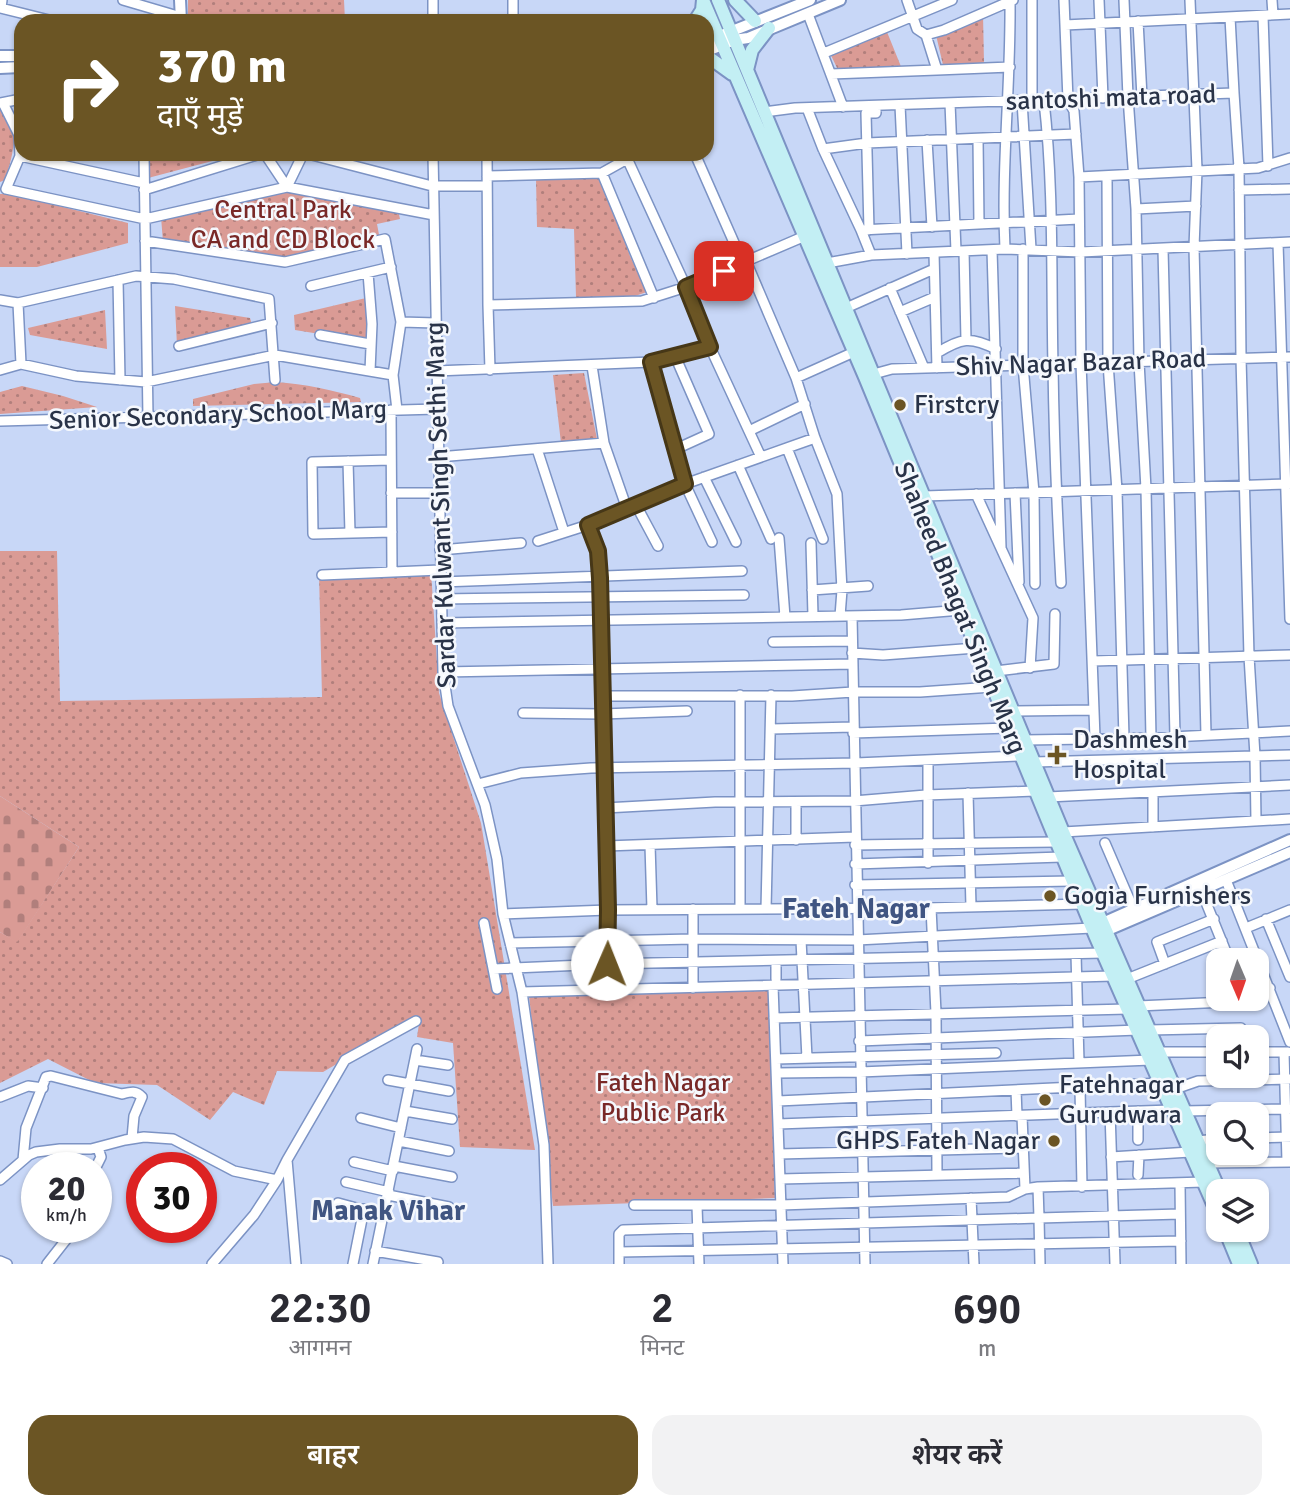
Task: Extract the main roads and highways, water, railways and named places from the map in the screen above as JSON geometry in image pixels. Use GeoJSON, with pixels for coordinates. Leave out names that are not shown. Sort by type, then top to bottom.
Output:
{"type":"FeatureCollection","features":[{"type":"Feature","properties":{"kind":"main road","name":"Shaheed Bhagat Singh Marg"},"geometry":{"type":"LineString","coordinates":[[718,0],[722,39]]}},
{"type":"Feature","properties":{"kind":"main road"},"geometry":{"type":"LineString","coordinates":[[735,0],[755,21]]}},
{"type":"Feature","properties":{"kind":"main road","name":"Shaheed Bhagat Singh Marg"},"geometry":{"type":"LineString","coordinates":[[714,23],[764,111],[846,308],[869,375],[1020,756],[1099,929],[1103,953],[1113,976],[1133,1007],[1155,1056],[1175,1089],[1178,1111]]}},
{"type":"Feature","properties":{"kind":"main road"},"geometry":{"type":"LineString","coordinates":[[714,58],[741,74],[752,50],[769,29]]}},
{"type":"Feature","properties":{"kind":"main road","name":"Shaheed Bhagat Singh Marg"},"geometry":{"type":"LineString","coordinates":[[741,74],[854,352],[869,375],[924,496],[1025,740],[1048,797],[1062,857],[1072,881],[1127,979],[1133,1007]]}},
{"type":"Feature","properties":{"kind":"main road","name":"Shaheed Bhagat Singh Marg"},"geometry":{"type":"LineString","coordinates":[[1155,1056],[1161,1083],[1178,1111],[1194,1147],[1206,1189]]}},
{"type":"Feature","properties":{"kind":"main road","name":"Shaheed Bhagat Singh Marg"},"geometry":{"type":"LineString","coordinates":[[1194,1147],[1207,1163],[1214,1179]]}},
{"type":"Feature","properties":{"kind":"main road"},"geometry":{"type":"LineString","coordinates":[[1229,1242],[1239,1264]]}},
{"type":"Feature","properties":{"kind":"main road"},"geometry":{"type":"LineString","coordinates":[[1242,1242],[1251,1264]]}},
{"type":"Feature","properties":{"kind":"place","name":"Firstcry"},"geometry":{"type":"Point","coordinates":[900,405]}},
{"type":"Feature","properties":{"kind":"place","name":"Dashmesh Hospital"},"geometry":{"type":"Point","coordinates":[1057,755]}},
{"type":"Feature","properties":{"kind":"place","name":"Gogia Furnishers"},"geometry":{"type":"Point","coordinates":[1050,896]}},
{"type":"Feature","properties":{"kind":"place","name":"Fatehnagar Gurudwara"},"geometry":{"type":"Point","coordinates":[1045,1100]}},
{"type":"Feature","properties":{"kind":"place","name":"GHPS Fateh Nagar"},"geometry":{"type":"Point","coordinates":[1054,1141]}},
{"type":"Feature","properties":{"kind":"district","name":"Fateh Nagar"},"geometry":{"type":"Point","coordinates":[856,909]}},
{"type":"Feature","properties":{"kind":"district","name":"Manak Vihar"},"geometry":{"type":"Point","coordinates":[388,1211]}},
{"type":"Feature","properties":{"kind":"park label","name":"Central Park CA and CD Block"},"geometry":{"type":"Point","coordinates":[283,225]}},
{"type":"Feature","properties":{"kind":"park label","name":"Fateh Nagar Public Park"},"geometry":{"type":"Point","coordinates":[663,1098]}}]}
